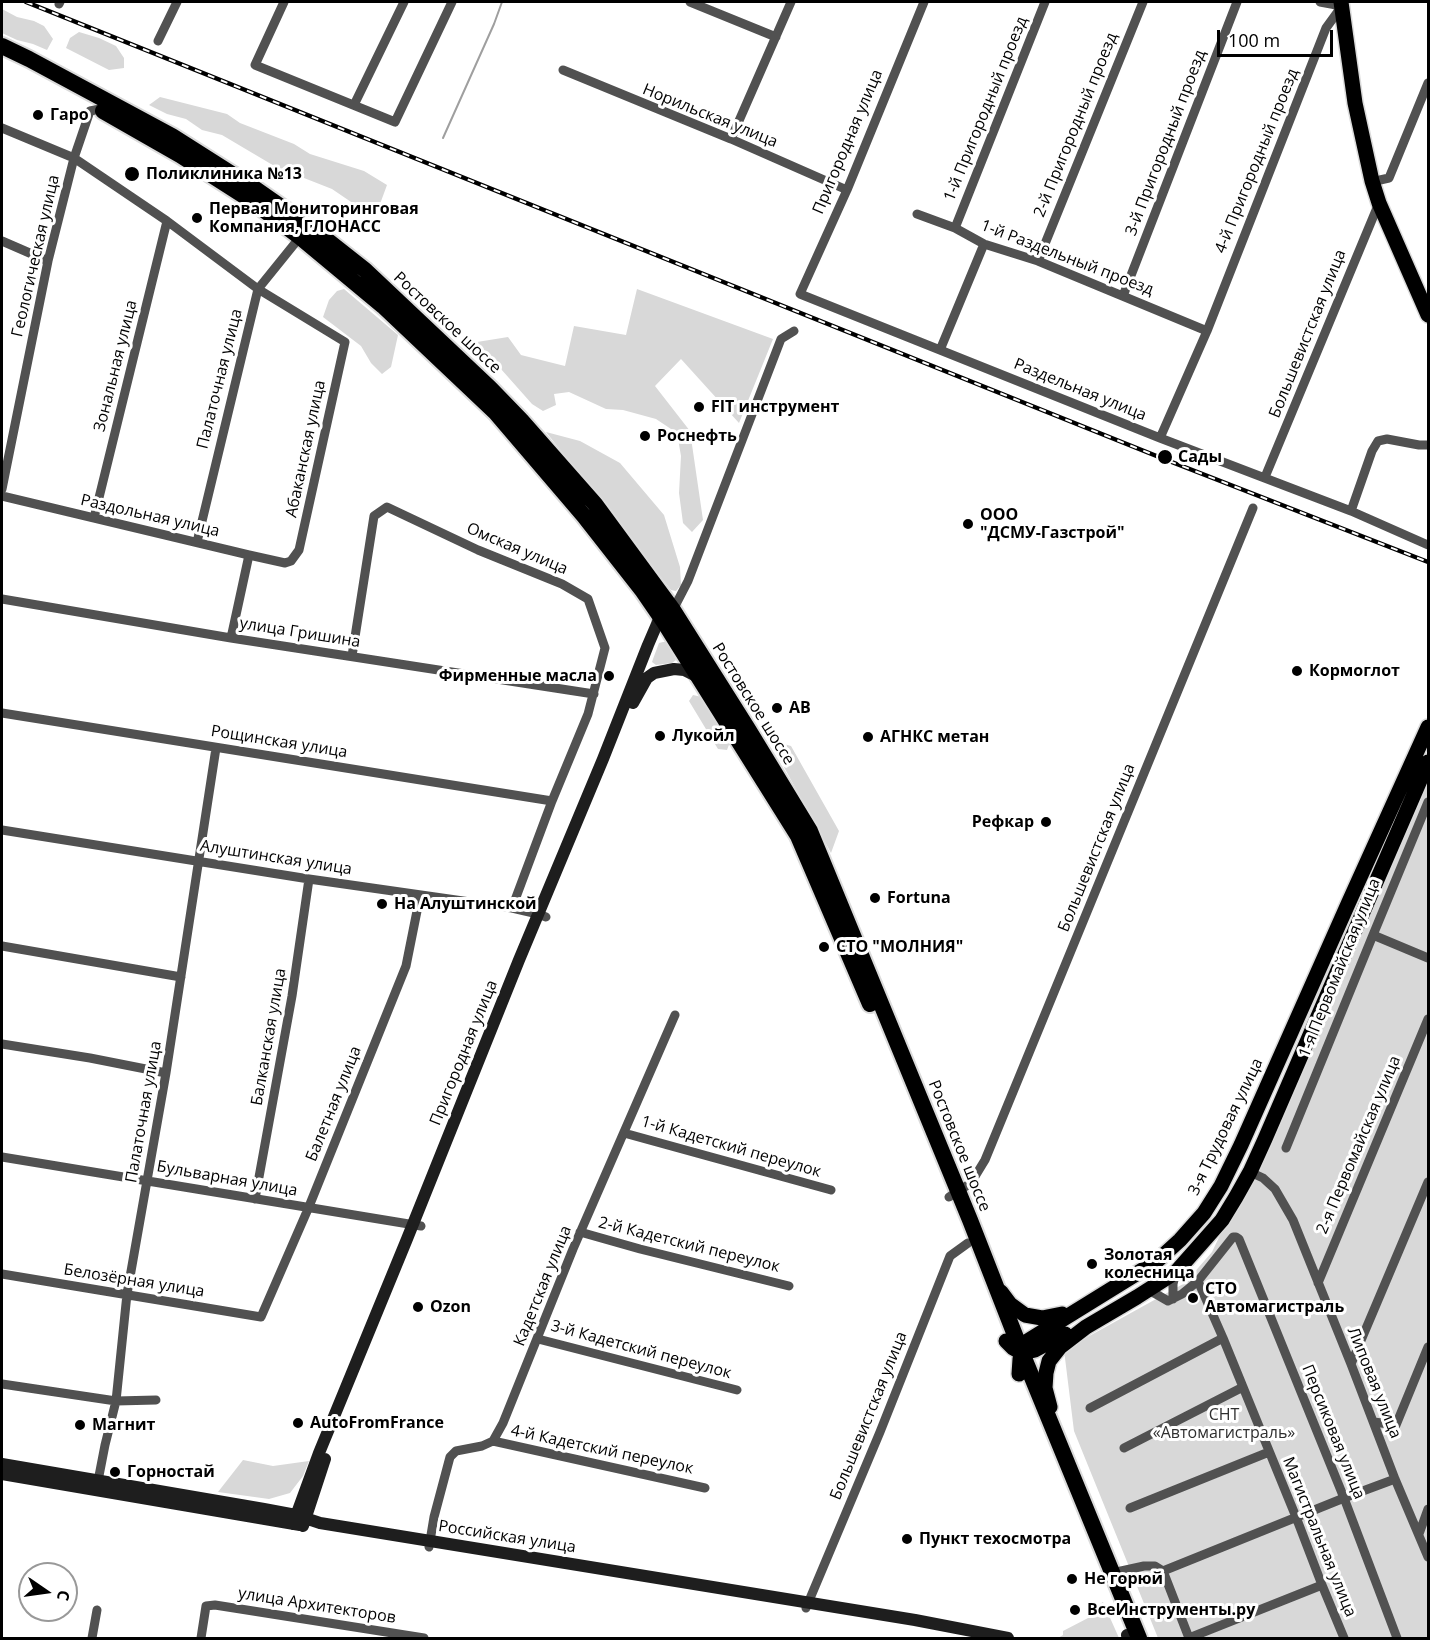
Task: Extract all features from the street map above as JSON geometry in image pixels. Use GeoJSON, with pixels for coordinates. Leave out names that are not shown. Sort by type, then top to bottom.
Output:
{"type":"FeatureCollection","features":[{"type":"Feature","properties":{"kind":"highway","name":"Ростовское шоссе"},"geometry":{"type":"LineString","coordinates":[[2,46],[29,58],[172,136],[313,229],[365,270],[490,388],[595,504],[744,723],[810,831],[954,1194],[968,1243],[1019,1374],[1131,1638]]}},
{"type":"Feature","properties":{"kind":"highway","name":"Ростовское шоссе"},"geometry":{"type":"LineString","coordinates":[[2,57],[100,109],[189,161],[252,201],[300,237],[383,306],[496,413],[584,516],[642,590],[669,611],[698,677],[798,836],[899,1073],[996,1286],[1112,1573],[1131,1638]]}},
{"type":"Feature","properties":{"kind":"main road"},"geometry":{"type":"LineString","coordinates":[[1344,3],[1383,191],[1428,289]]}},
{"type":"Feature","properties":{"kind":"main road"},"geometry":{"type":"LineString","coordinates":[[1344,3],[1355,103],[1367,163],[1379,202],[1427,312]]}},
{"type":"Feature","properties":{"kind":"main road","name":"3-я Трудовая улица"},"geometry":{"type":"LineString","coordinates":[[1022,1353],[1027,1341],[1121,1284],[1165,1254],[1204,1213],[1221,1186],[1241,1145],[1428,727]]}},
{"type":"Feature","properties":{"kind":"main road"},"geometry":{"type":"LineString","coordinates":[[1079,1493],[1045,1388],[1047,1366],[1060,1347],[1086,1328],[1176,1272],[1222,1220],[1250,1173],[1428,762]]}},
{"type":"Feature","properties":{"kind":"main road"},"geometry":{"type":"LineString","coordinates":[[996,1286],[1017,1311],[1032,1317],[1058,1315],[1088,1304]]}},
{"type":"Feature","properties":{"kind":"main road"},"geometry":{"type":"LineString","coordinates":[[1006,1341],[1022,1353],[1041,1347],[1143,1293]]}},
{"type":"Feature","properties":{"kind":"main road"},"geometry":{"type":"LineString","coordinates":[[1019,1374],[1022,1353]]}},
{"type":"Feature","properties":{"kind":"street"},"geometry":{"type":"LineString","coordinates":[[158,41],[177,2]]}},
{"type":"Feature","properties":{"kind":"street"},"geometry":{"type":"LineString","coordinates":[[284,2],[255,65],[395,122],[452,2]]}},
{"type":"Feature","properties":{"kind":"street"},"geometry":{"type":"LineString","coordinates":[[354,105],[404,2]]}},
{"type":"Feature","properties":{"kind":"street"},"geometry":{"type":"LineString","coordinates":[[690,2],[776,37]]}},
{"type":"Feature","properties":{"kind":"street"},"geometry":{"type":"LineString","coordinates":[[731,140],[790,2]]}},
{"type":"Feature","properties":{"kind":"street","name":"Пригородная улица"},"geometry":{"type":"LineString","coordinates":[[800,294],[847,190],[924,2]]}},
{"type":"Feature","properties":{"kind":"street","name":"1-й Пригородный проезд"},"geometry":{"type":"LineString","coordinates":[[955,228],[1046,2]]}},
{"type":"Feature","properties":{"kind":"street","name":"2-й Пригородный проезд"},"geometry":{"type":"LineString","coordinates":[[1038,261],[1143,2]]}},
{"type":"Feature","properties":{"kind":"street","name":"3-й Пригородный проезд"},"geometry":{"type":"LineString","coordinates":[[1123,296],[1237,2]]}},
{"type":"Feature","properties":{"kind":"street"},"geometry":{"type":"LineString","coordinates":[[1320,2],[1344,3]]}},
{"type":"Feature","properties":{"kind":"street","name":"4-й Пригородный проезд"},"geometry":{"type":"LineString","coordinates":[[1160,438],[1207,331],[1326,28],[1344,3]]}},
{"type":"Feature","properties":{"kind":"street","name":"Норильская улица"},"geometry":{"type":"LineString","coordinates":[[563,70],[847,190]]}},
{"type":"Feature","properties":{"kind":"street"},"geometry":{"type":"LineString","coordinates":[[1380,180],[1389,178],[1428,83]]}},
{"type":"Feature","properties":{"kind":"street","name":"Геологическая улица"},"geometry":{"type":"LineString","coordinates":[[2,489],[48,261],[74,159],[90,111],[100,109]]}},
{"type":"Feature","properties":{"kind":"street"},"geometry":{"type":"LineString","coordinates":[[2,128],[74,159],[167,221],[258,289]]}},
{"type":"Feature","properties":{"kind":"street","name":"Большевистская улица"},"geometry":{"type":"LineString","coordinates":[[1265,477],[1379,202]]}},
{"type":"Feature","properties":{"kind":"street","name":"1-й Раздельный проезд"},"geometry":{"type":"LineString","coordinates":[[917,214],[955,228],[984,244],[1038,261],[1207,331]]}},
{"type":"Feature","properties":{"kind":"street","name":"Зональная улица"},"geometry":{"type":"LineString","coordinates":[[94,518],[167,221]]}},
{"type":"Feature","properties":{"kind":"street","name":"Палаточная улица"},"geometry":{"type":"LineString","coordinates":[[197,542],[258,289],[300,237]]}},
{"type":"Feature","properties":{"kind":"street"},"geometry":{"type":"LineString","coordinates":[[2,242],[48,261]]}},
{"type":"Feature","properties":{"kind":"street"},"geometry":{"type":"LineString","coordinates":[[940,350],[984,244]]}},
{"type":"Feature","properties":{"kind":"street","name":"Абаканская улица"},"geometry":{"type":"LineString","coordinates":[[258,289],[345,342],[299,550],[291,561]]}},
{"type":"Feature","properties":{"kind":"street","name":"Раздельная улица"},"geometry":{"type":"LineString","coordinates":[[800,294],[1160,438],[1351,511],[1428,545]]}},
{"type":"Feature","properties":{"kind":"street","name":"Пригородная улица"},"geometry":{"type":"LineString","coordinates":[[542,915],[611,762],[655,642],[669,611],[688,581],[781,339],[794,331]]}},
{"type":"Feature","properties":{"kind":"street"},"geometry":{"type":"LineString","coordinates":[[1351,511],[1372,451],[1378,441],[1387,439],[1428,445]]}},
{"type":"Feature","properties":{"kind":"street","name":"Раздольная улица"},"geometry":{"type":"LineString","coordinates":[[2,496],[249,555],[285,563],[291,561]]}},
{"type":"Feature","properties":{"kind":"street","name":"Омская улица"},"geometry":{"type":"LineString","coordinates":[[352,656],[374,516],[387,507],[478,550],[562,584],[588,599],[606,648],[594,694]]}},
{"type":"Feature","properties":{"kind":"street","name":"Большевистская улица"},"geometry":{"type":"LineString","coordinates":[[954,1194],[971,1183],[985,1160],[1253,508]]}},
{"type":"Feature","properties":{"kind":"street"},"geometry":{"type":"LineString","coordinates":[[231,638],[249,555]]}},
{"type":"Feature","properties":{"kind":"street","name":"улица Гришина"},"geometry":{"type":"LineString","coordinates":[[2,599],[231,638],[594,694]]}},
{"type":"Feature","properties":{"kind":"street","name":"Пригородная улица"},"geometry":{"type":"LineString","coordinates":[[299,1521],[319,1453],[417,1226],[603,759],[669,611]]}},
{"type":"Feature","properties":{"kind":"street"},"geometry":{"type":"LineString","coordinates":[[633,703],[647,678],[654,673],[674,669],[684,670],[698,677]]}},
{"type":"Feature","properties":{"kind":"street"},"geometry":{"type":"LineString","coordinates":[[512,908],[594,694]]}},
{"type":"Feature","properties":{"kind":"street","name":"Рощинская улица"},"geometry":{"type":"LineString","coordinates":[[2,713],[552,801]]}},
{"type":"Feature","properties":{"kind":"street","name":"Палаточная улица"},"geometry":{"type":"LineString","coordinates":[[98,1486],[116,1401],[127,1294],[166,1073],[216,748]]}},
{"type":"Feature","properties":{"kind":"street","name":"1-я Первомайская улица"},"geometry":{"type":"LineString","coordinates":[[1286,1148],[1428,802]]}},
{"type":"Feature","properties":{"kind":"street","name":"Алуштинская улица"},"geometry":{"type":"LineString","coordinates":[[2,830],[420,896],[512,908],[542,915]]}},
{"type":"Feature","properties":{"kind":"street","name":"Балканская улица"},"geometry":{"type":"LineString","coordinates":[[255,1199],[292,996],[309,879]]}},
{"type":"Feature","properties":{"kind":"street","name":"Балетная улица"},"geometry":{"type":"LineString","coordinates":[[261,1317],[308,1209],[406,966],[420,896]]}},
{"type":"Feature","properties":{"kind":"street"},"geometry":{"type":"LineString","coordinates":[[1372,935],[1428,958]]}},
{"type":"Feature","properties":{"kind":"street"},"geometry":{"type":"LineString","coordinates":[[2,946],[181,977]]}},
{"type":"Feature","properties":{"kind":"street","name":"Кадетская улица"},"geometry":{"type":"LineString","coordinates":[[493,1441],[503,1423],[580,1232],[675,1015]]}},
{"type":"Feature","properties":{"kind":"street","name":"2-я Первомайская улица"},"geometry":{"type":"LineString","coordinates":[[1318,1283],[1428,1019]]}},
{"type":"Feature","properties":{"kind":"street"},"geometry":{"type":"LineString","coordinates":[[2,1044],[166,1073]]}},
{"type":"Feature","properties":{"kind":"street","name":"1-й Кадетский переулок"},"geometry":{"type":"LineString","coordinates":[[624,1133],[831,1191]]}},
{"type":"Feature","properties":{"kind":"street","name":"Бульварная улица"},"geometry":{"type":"LineString","coordinates":[[2,1157],[417,1226]]}},
{"type":"Feature","properties":{"kind":"street","name":"Липовая улица"},"geometry":{"type":"LineString","coordinates":[[1250,1173],[1263,1178],[1275,1189],[1293,1220],[1428,1557]]}},
{"type":"Feature","properties":{"kind":"street"},"geometry":{"type":"LineString","coordinates":[[1351,1364],[1428,1182]]}},
{"type":"Feature","properties":{"kind":"street","name":"2-й Кадетский переулок"},"geometry":{"type":"LineString","coordinates":[[580,1232],[640,1250],[789,1286]]}},
{"type":"Feature","properties":{"kind":"street","name":"Персиковая улица"},"geometry":{"type":"LineString","coordinates":[[1198,1281],[1233,1238],[1239,1239],[1344,1498],[1397,1638]]}},
{"type":"Feature","properties":{"kind":"street","name":"Большевистская улица"},"geometry":{"type":"LineString","coordinates":[[806,1605],[880,1432],[950,1256],[968,1243]]}},
{"type":"Feature","properties":{"kind":"street"},"geometry":{"type":"LineString","coordinates":[[1173,1299],[1176,1272]]}},
{"type":"Feature","properties":{"kind":"street","name":"Белозёрная улица"},"geometry":{"type":"LineString","coordinates":[[2,1274],[261,1317]]}},
{"type":"Feature","properties":{"kind":"street"},"geometry":{"type":"LineString","coordinates":[[1143,1293],[1165,1300],[1173,1299],[1198,1281]]}},
{"type":"Feature","properties":{"kind":"street","name":"Магистральная улица"},"geometry":{"type":"LineString","coordinates":[[1198,1281],[1344,1638]]}},
{"type":"Feature","properties":{"kind":"street"},"geometry":{"type":"LineString","coordinates":[[1090,1408],[1223,1338]]}},
{"type":"Feature","properties":{"kind":"street","name":"3-й Кадетский переулок"},"geometry":{"type":"LineString","coordinates":[[538,1339],[737,1390]]}},
{"type":"Feature","properties":{"kind":"street"},"geometry":{"type":"LineString","coordinates":[[1374,1422],[1396,1425],[1428,1347]]}},
{"type":"Feature","properties":{"kind":"street"},"geometry":{"type":"LineString","coordinates":[[2,1384],[116,1401],[156,1400]]}},
{"type":"Feature","properties":{"kind":"street"},"geometry":{"type":"LineString","coordinates":[[1124,1448],[1243,1387]]}},
{"type":"Feature","properties":{"kind":"street"},"geometry":{"type":"LineString","coordinates":[[429,1544],[450,1457],[456,1451],[482,1446],[493,1441]]}},
{"type":"Feature","properties":{"kind":"street","name":"4-й Кадетский переулок"},"geometry":{"type":"LineString","coordinates":[[493,1441],[705,1488]]}},
{"type":"Feature","properties":{"kind":"street"},"geometry":{"type":"LineString","coordinates":[[1130,1508],[1269,1452]]}},
{"type":"Feature","properties":{"kind":"street","name":"Российская улица"},"geometry":{"type":"LineString","coordinates":[[2,1464],[98,1486]]}},
{"type":"Feature","properties":{"kind":"street","name":"Российская улица"},"geometry":{"type":"LineString","coordinates":[[2,1474],[98,1486],[299,1521],[320,1522],[429,1544],[806,1605],[915,1620],[1008,1638]]}},
{"type":"Feature","properties":{"kind":"street"},"geometry":{"type":"LineString","coordinates":[[1162,1571],[1395,1479]]}},
{"type":"Feature","properties":{"kind":"street"},"geometry":{"type":"LineString","coordinates":[[1419,1534],[1428,1509]]}},
{"type":"Feature","properties":{"kind":"street"},"geometry":{"type":"LineString","coordinates":[[1112,1573],[1144,1566],[1155,1566],[1162,1571],[1189,1638],[1322,1585]]}},
{"type":"Feature","properties":{"kind":"street","name":"улица Архитекторов"},"geometry":{"type":"LineString","coordinates":[[201,1638],[206,1606],[215,1605],[424,1638]]}},
{"type":"Feature","properties":{"kind":"street","name":"Российская улица"},"geometry":{"type":"LineString","coordinates":[[806,1605],[973,1638]]}},
{"type":"Feature","properties":{"kind":"street"},"geometry":{"type":"LineString","coordinates":[[92,1638],[96,1610]]}},
{"type":"Feature","properties":{"kind":"street"},"geometry":{"type":"LineString","coordinates":[[357,1638],[359,1628]]}},
{"type":"Feature","properties":{"kind":"green space"},"geometry":{"type":"Polygon","coordinates":[[[2,9],[44,26],[53,39],[47,50],[2,33],[2,9]]]}},
{"type":"Feature","properties":{"kind":"green space"},"geometry":{"type":"Polygon","coordinates":[[[79,32],[116,46],[124,58],[124,68],[109,70],[66,48],[70,38],[79,32]]]}},
{"type":"Feature","properties":{"kind":"green space"},"geometry":{"type":"Polygon","coordinates":[[[160,97],[227,114],[240,123],[294,144],[310,154],[364,171],[387,185],[380,204],[357,206],[332,189],[276,167],[222,135],[202,130],[186,119],[167,114],[149,105],[160,97]]]}},
{"type":"Feature","properties":{"kind":"green space"},"geometry":{"type":"Polygon","coordinates":[[[344,289],[398,335],[391,367],[382,374],[371,363],[361,346],[323,317],[329,300],[337,291],[344,289]]]}},
{"type":"Feature","properties":{"kind":"green space"},"geometry":{"type":"Polygon","coordinates":[[[637,289],[773,339],[739,423],[681,359],[655,386],[690,431],[703,520],[692,532],[683,523],[679,493],[681,456],[677,433],[656,419],[623,410],[606,409],[569,392],[554,394],[556,405],[543,411],[532,404],[477,342],[508,337],[521,355],[565,366],[574,326],[626,335],[637,289]]]}},
{"type":"Feature","properties":{"kind":"green space"},"geometry":{"type":"Polygon","coordinates":[[[546,432],[580,441],[620,463],[664,515],[680,567],[681,585],[676,591],[671,590],[546,432]]]}},
{"type":"Feature","properties":{"kind":"green space"},"geometry":{"type":"Polygon","coordinates":[[[667,642],[676,660],[672,663],[656,665],[652,662],[659,643],[667,642]]]}},
{"type":"Feature","properties":{"kind":"green space"},"geometry":{"type":"Polygon","coordinates":[[[693,695],[702,697],[730,742],[727,750],[718,749],[689,701],[693,695]]]}},
{"type":"Feature","properties":{"kind":"green space"},"geometry":{"type":"Polygon","coordinates":[[[777,742],[791,746],[839,831],[831,853],[774,749],[777,742]]]}},
{"type":"Feature","properties":{"kind":"green space","name":"СНТ «Автомагистраль»"},"geometry":{"type":"Polygon","coordinates":[[[1428,761],[1428,1638],[1158,1638],[1074,1431],[1064,1350],[1185,1283],[1212,1252],[1250,1172],[1428,761]]]}},
{"type":"Feature","properties":{"kind":"green space"},"geometry":{"type":"Polygon","coordinates":[[[243,1460],[273,1466],[309,1461],[303,1476],[290,1493],[269,1499],[218,1492],[243,1460]]]}},
{"type":"Feature","properties":{"kind":"green space"},"geometry":{"type":"Polygon","coordinates":[[[1103,1602],[1119,1638],[1058,1638],[1063,1635],[1063,1631],[1090,1617],[1088,1611],[1103,1602]]]}},
{"type":"Feature","properties":{"kind":"waterway"},"geometry":{"type":"LineString","coordinates":[[443,138],[502,2]]}},
{"type":"Feature","properties":{"kind":"railway"},"geometry":{"type":"LineString","coordinates":[[26,2],[1164,459],[1428,562]]}},
{"type":"Feature","properties":{"kind":"place","name":"Гаро"},"geometry":{"type":"Point","coordinates":[38,115]}},
{"type":"Feature","properties":{"kind":"place","name":"Поликлиника №13"},"geometry":{"type":"Point","coordinates":[132,174]}},
{"type":"Feature","properties":{"kind":"place","name":"Первая Мониторинговая Компания, ГЛОНАСС"},"geometry":{"type":"Point","coordinates":[197,218]}},
{"type":"Feature","properties":{"kind":"place","name":"FIT инструмент"},"geometry":{"type":"Point","coordinates":[699,407]}},
{"type":"Feature","properties":{"kind":"place","name":"Роснефть"},"geometry":{"type":"Point","coordinates":[645,436]}},
{"type":"Feature","properties":{"kind":"place","name":"Сады"},"geometry":{"type":"Point","coordinates":[1165,457]}},
{"type":"Feature","properties":{"kind":"place","name":"ООО \"ДСМУ-Газстрой\""},"geometry":{"type":"Point","coordinates":[968,524]}},
{"type":"Feature","properties":{"kind":"place","name":"Кормоглот"},"geometry":{"type":"Point","coordinates":[1297,671]}},
{"type":"Feature","properties":{"kind":"place","name":"Фирменные масла"},"geometry":{"type":"Point","coordinates":[609,676]}},
{"type":"Feature","properties":{"kind":"place","name":"АВ"},"geometry":{"type":"Point","coordinates":[777,708]}},
{"type":"Feature","properties":{"kind":"place","name":"Лукойл"},"geometry":{"type":"Point","coordinates":[660,736]}},
{"type":"Feature","properties":{"kind":"place","name":"АГНКС метан"},"geometry":{"type":"Point","coordinates":[868,737]}},
{"type":"Feature","properties":{"kind":"place","name":"Рефкар"},"geometry":{"type":"Point","coordinates":[1046,822]}},
{"type":"Feature","properties":{"kind":"place","name":"Fortuna"},"geometry":{"type":"Point","coordinates":[875,898]}},
{"type":"Feature","properties":{"kind":"place","name":"На Алуштинской"},"geometry":{"type":"Point","coordinates":[382,904]}},
{"type":"Feature","properties":{"kind":"place","name":"СТО \"МОЛНИЯ\""},"geometry":{"type":"Point","coordinates":[824,947]}},
{"type":"Feature","properties":{"kind":"place","name":"Золотая колесница"},"geometry":{"type":"Point","coordinates":[1092,1264]}},
{"type":"Feature","properties":{"kind":"place","name":"СТО Автомагистраль"},"geometry":{"type":"Point","coordinates":[1193,1298]}},
{"type":"Feature","properties":{"kind":"place","name":"Ozon"},"geometry":{"type":"Point","coordinates":[418,1307]}},
{"type":"Feature","properties":{"kind":"place","name":"AutoFromFrance"},"geometry":{"type":"Point","coordinates":[298,1423]}},
{"type":"Feature","properties":{"kind":"place","name":"Магнит"},"geometry":{"type":"Point","coordinates":[80,1425]}},
{"type":"Feature","properties":{"kind":"place","name":"Горностай"},"geometry":{"type":"Point","coordinates":[115,1472]}},
{"type":"Feature","properties":{"kind":"place","name":"Пункт техосмотра"},"geometry":{"type":"Point","coordinates":[907,1539]}},
{"type":"Feature","properties":{"kind":"place","name":"Не горюй"},"geometry":{"type":"Point","coordinates":[1072,1579]}},
{"type":"Feature","properties":{"kind":"place","name":"ВсеИнструменты.ру"},"geometry":{"type":"Point","coordinates":[1075,1610]}}]}
